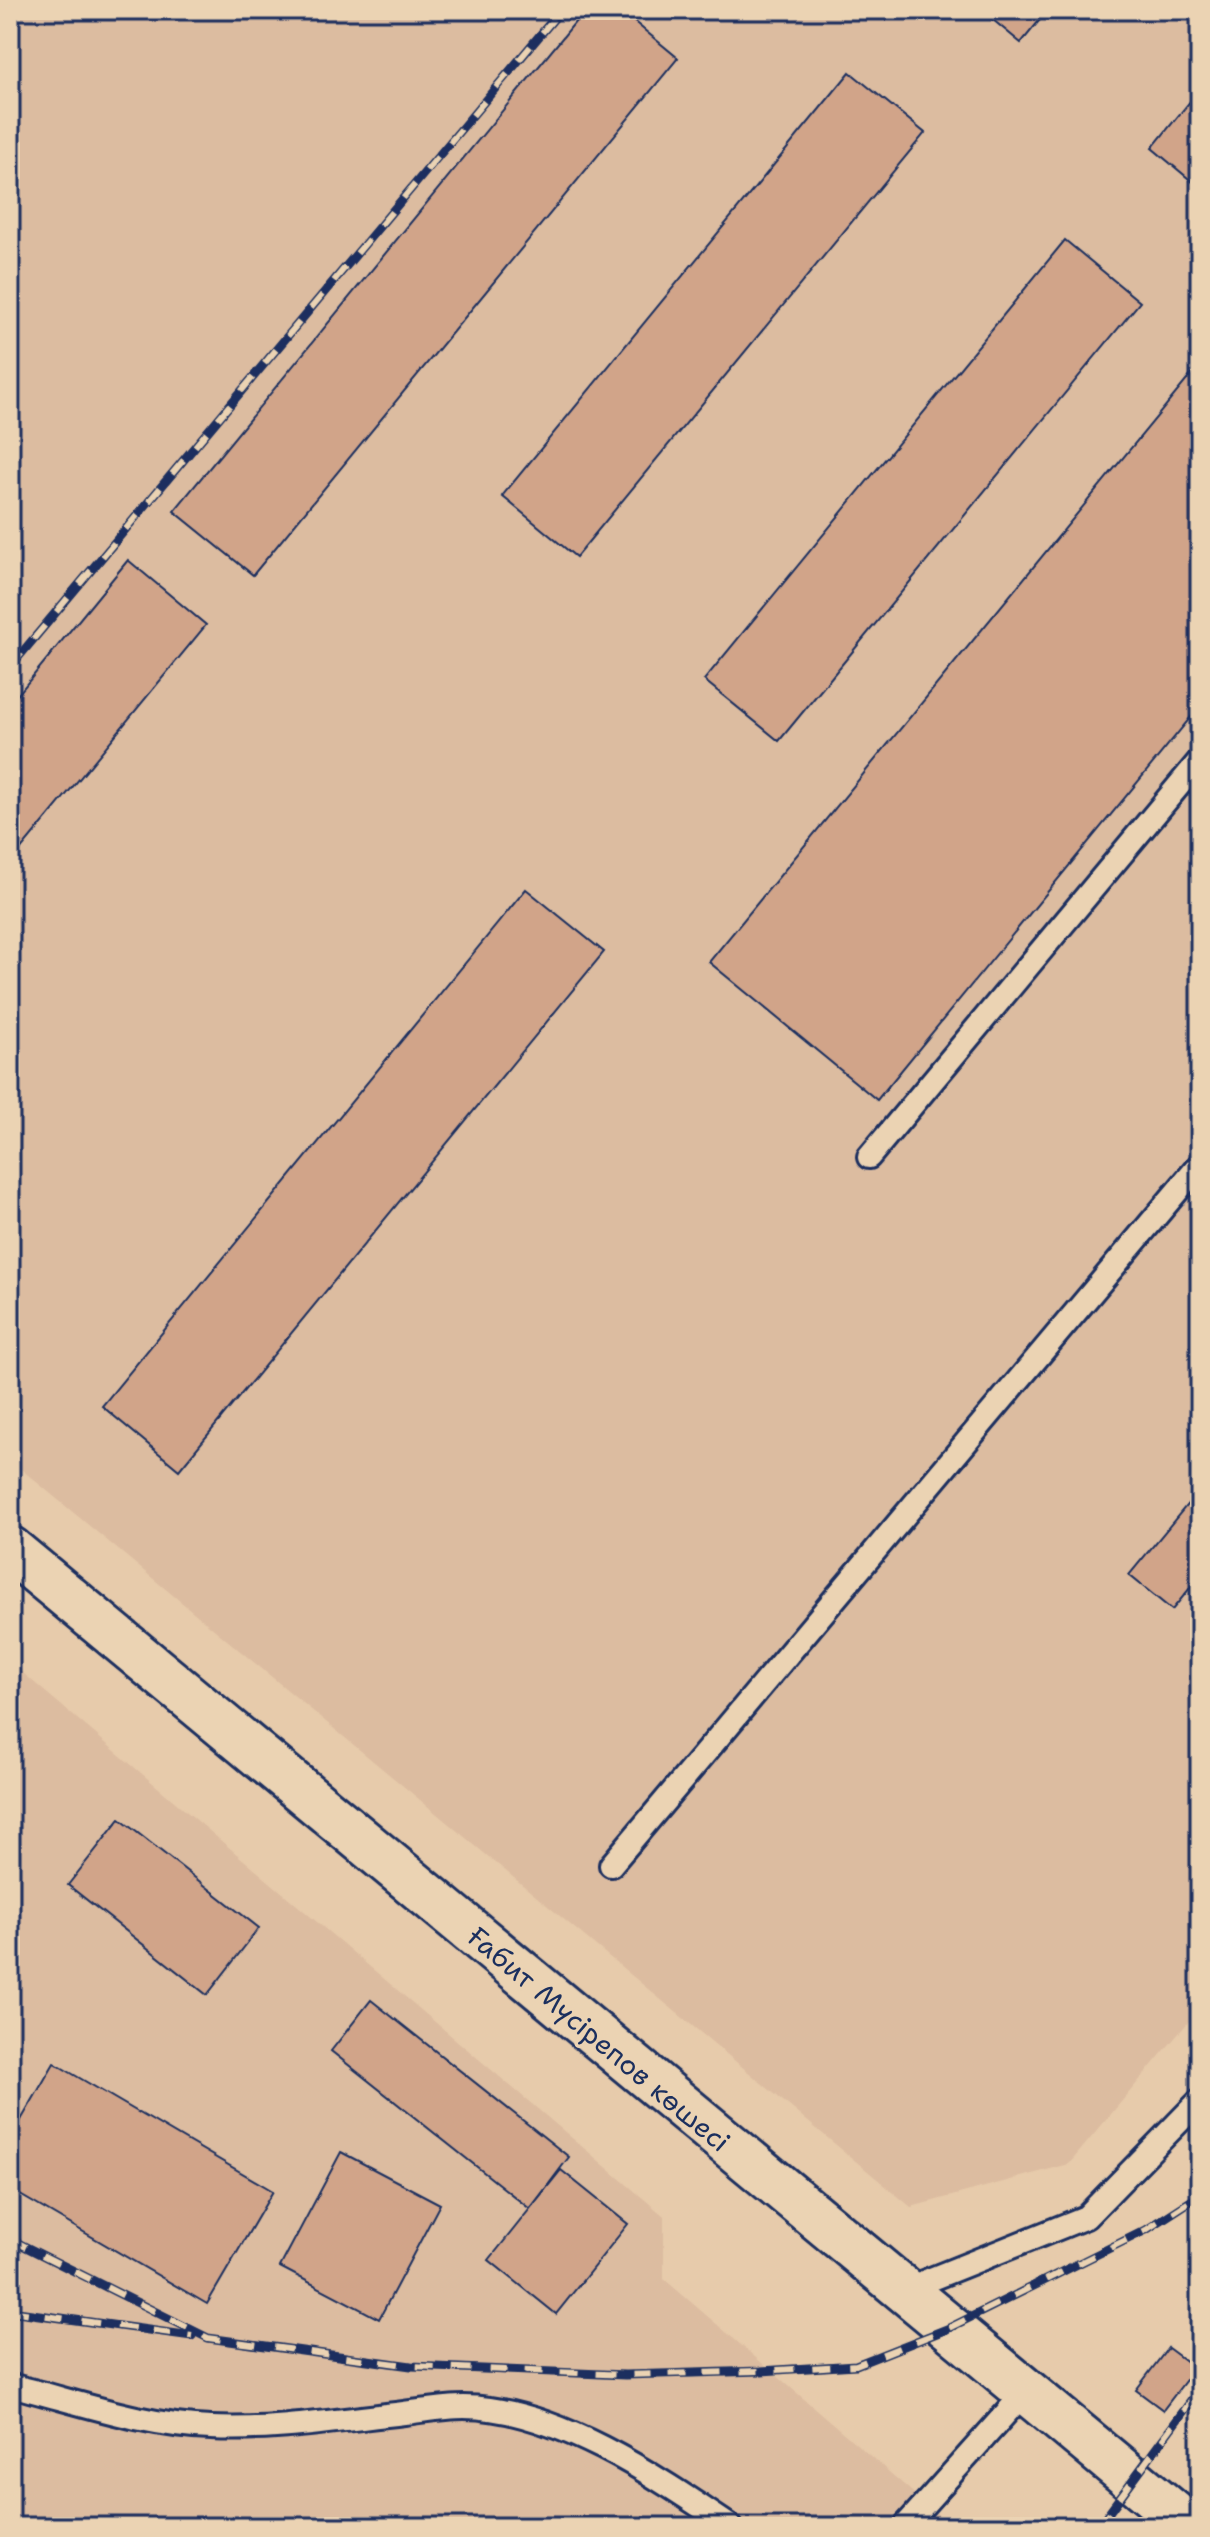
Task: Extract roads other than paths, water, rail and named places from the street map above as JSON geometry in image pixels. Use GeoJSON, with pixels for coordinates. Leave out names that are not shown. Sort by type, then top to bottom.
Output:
{"type":"FeatureCollection","features":[{"type":"Feature","properties":{"kind":"main road","name":"Ғабит Мүсірепов көшесі"},"geometry":{"type":"LineString","coordinates":[[10,1549],[901,2291],[1190,2527]]}},
{"type":"Feature","properties":{"kind":"lane"},"geometry":{"type":"LineString","coordinates":[[869,1157],[1200,760]]}},
{"type":"Feature","properties":{"kind":"lane"},"geometry":{"type":"LineString","coordinates":[[611,1865],[1200,1164]]}},
{"type":"Feature","properties":{"kind":"lane"},"geometry":{"type":"LineString","coordinates":[[901,2291],[1086,2217],[1200,2100]]}},
{"type":"Feature","properties":{"kind":"lane"},"geometry":{"type":"LineString","coordinates":[[10,2385],[167,2423],[208,2428],[255,2429],[464,2407],[508,2413],[648,2471],[731,2527]]}},
{"type":"Feature","properties":{"kind":"lane"},"geometry":{"type":"LineString","coordinates":[[904,2527],[1025,2392]]}},
{"type":"Feature","properties":{"kind":"railway"},"geometry":{"type":"LineString","coordinates":[[10,667],[561,10]]}},
{"type":"Feature","properties":{"kind":"railway"},"geometry":{"type":"LineString","coordinates":[[10,2239],[208,2338],[411,2366],[625,2375],[761,2371],[856,2365],[947,2329],[1146,2230],[1200,2195]]}},
{"type":"Feature","properties":{"kind":"railway"},"geometry":{"type":"LineString","coordinates":[[10,2311],[192,2336]]}},
{"type":"Feature","properties":{"kind":"railway"},"geometry":{"type":"LineString","coordinates":[[1098,2527],[1200,2389]]}}]}
